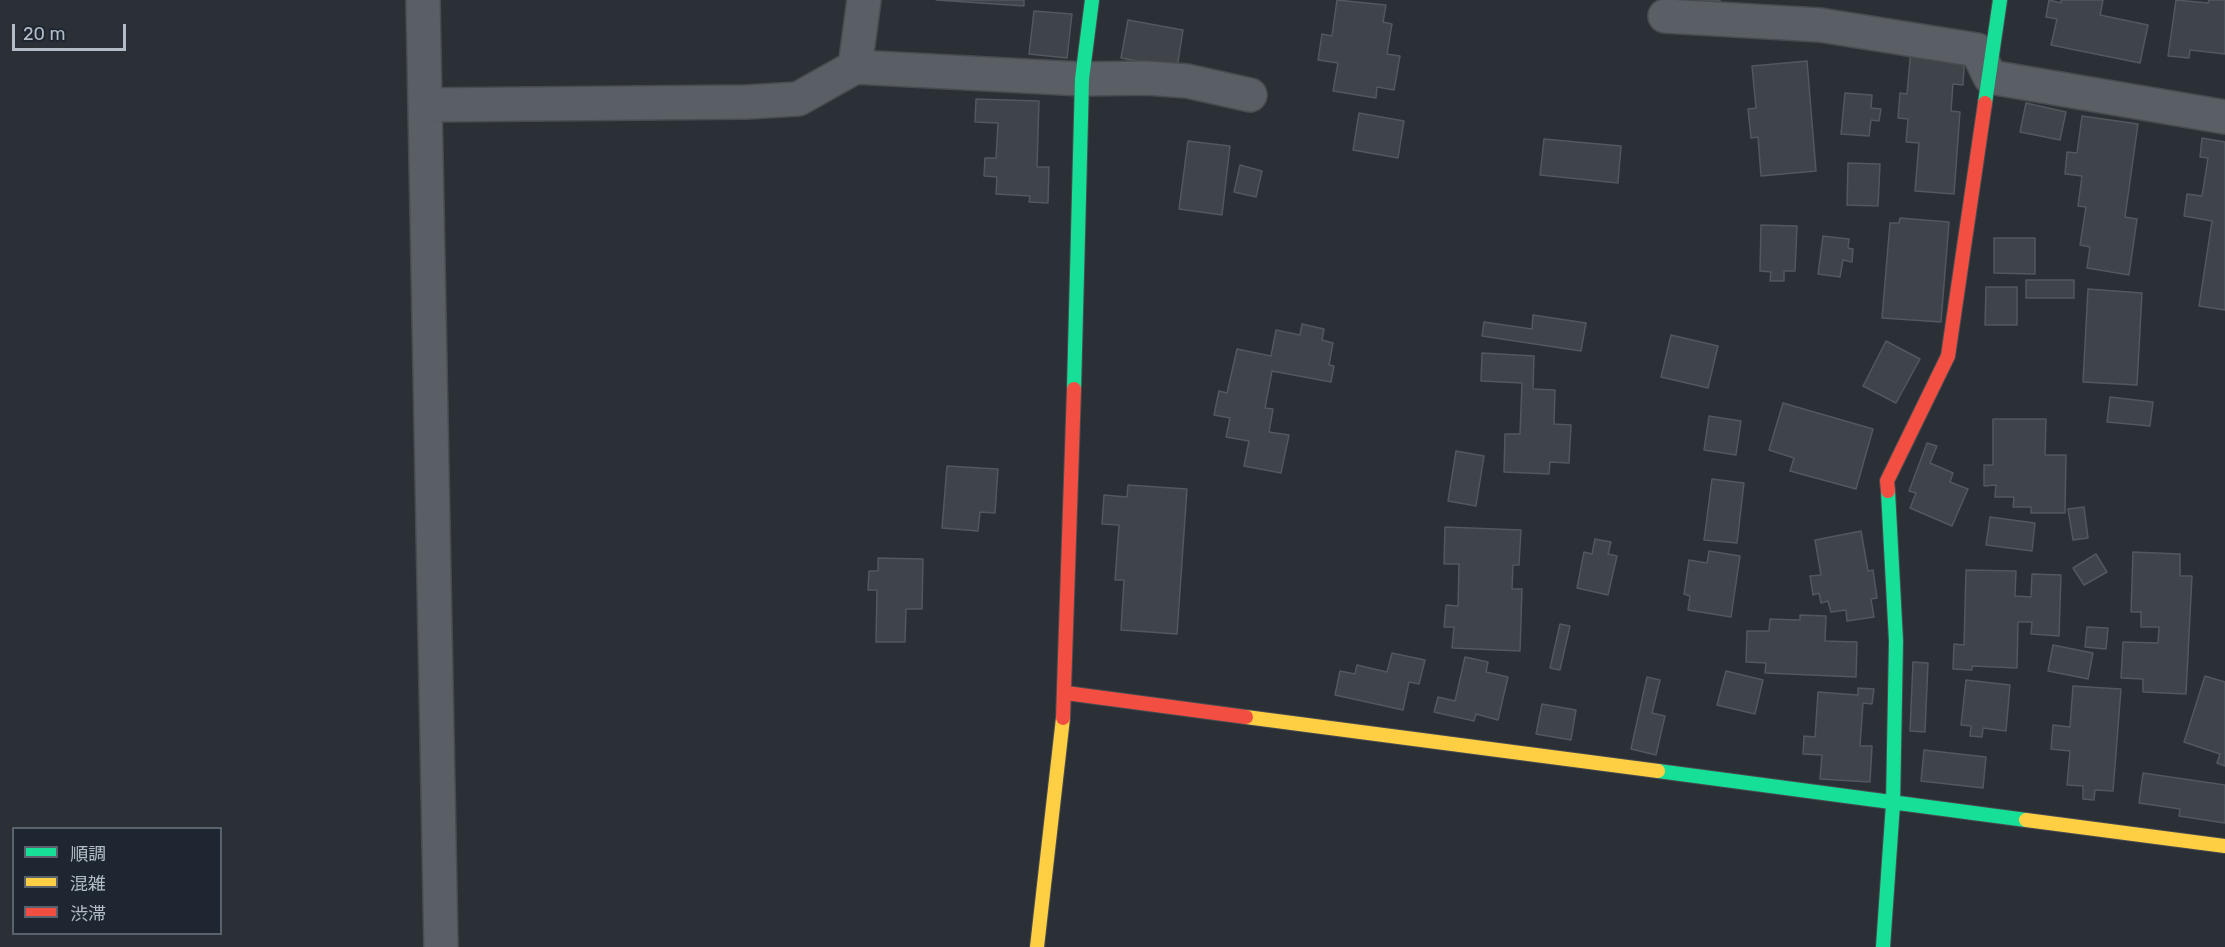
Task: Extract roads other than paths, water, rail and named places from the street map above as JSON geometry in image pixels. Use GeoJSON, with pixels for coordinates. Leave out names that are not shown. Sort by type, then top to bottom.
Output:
{"type":"FeatureCollection","features":[{"type":"Feature","properties":{"kind":"street"},"geometry":{"type":"LineString","coordinates":[[423,0],[441,947]]}},
{"type":"Feature","properties":{"kind":"street"},"geometry":{"type":"LineString","coordinates":[[855,67],[864,0]]}},
{"type":"Feature","properties":{"kind":"street"},"geometry":{"type":"LineString","coordinates":[[1037,947],[1066,693],[1082,79],[1092,0]]}},
{"type":"Feature","properties":{"kind":"street"},"geometry":{"type":"LineString","coordinates":[[1883,947],[1893,804],[1896,641],[1887,481],[1948,357],[2000,0]]}},
{"type":"Feature","properties":{"kind":"street"},"geometry":{"type":"LineString","coordinates":[[1665,16],[1820,25],[1977,50],[1990,77]]}},
{"type":"Feature","properties":{"kind":"street"},"geometry":{"type":"LineString","coordinates":[[425,105],[747,102],[798,99],[855,67],[1082,79],[1146,78],[1187,81],[1250,95]]}},
{"type":"Feature","properties":{"kind":"street"},"geometry":{"type":"LineString","coordinates":[[1990,77],[2225,117]]}},
{"type":"Feature","properties":{"kind":"street"},"geometry":{"type":"LineString","coordinates":[[1066,693],[1893,804],[2225,846]]}}]}
